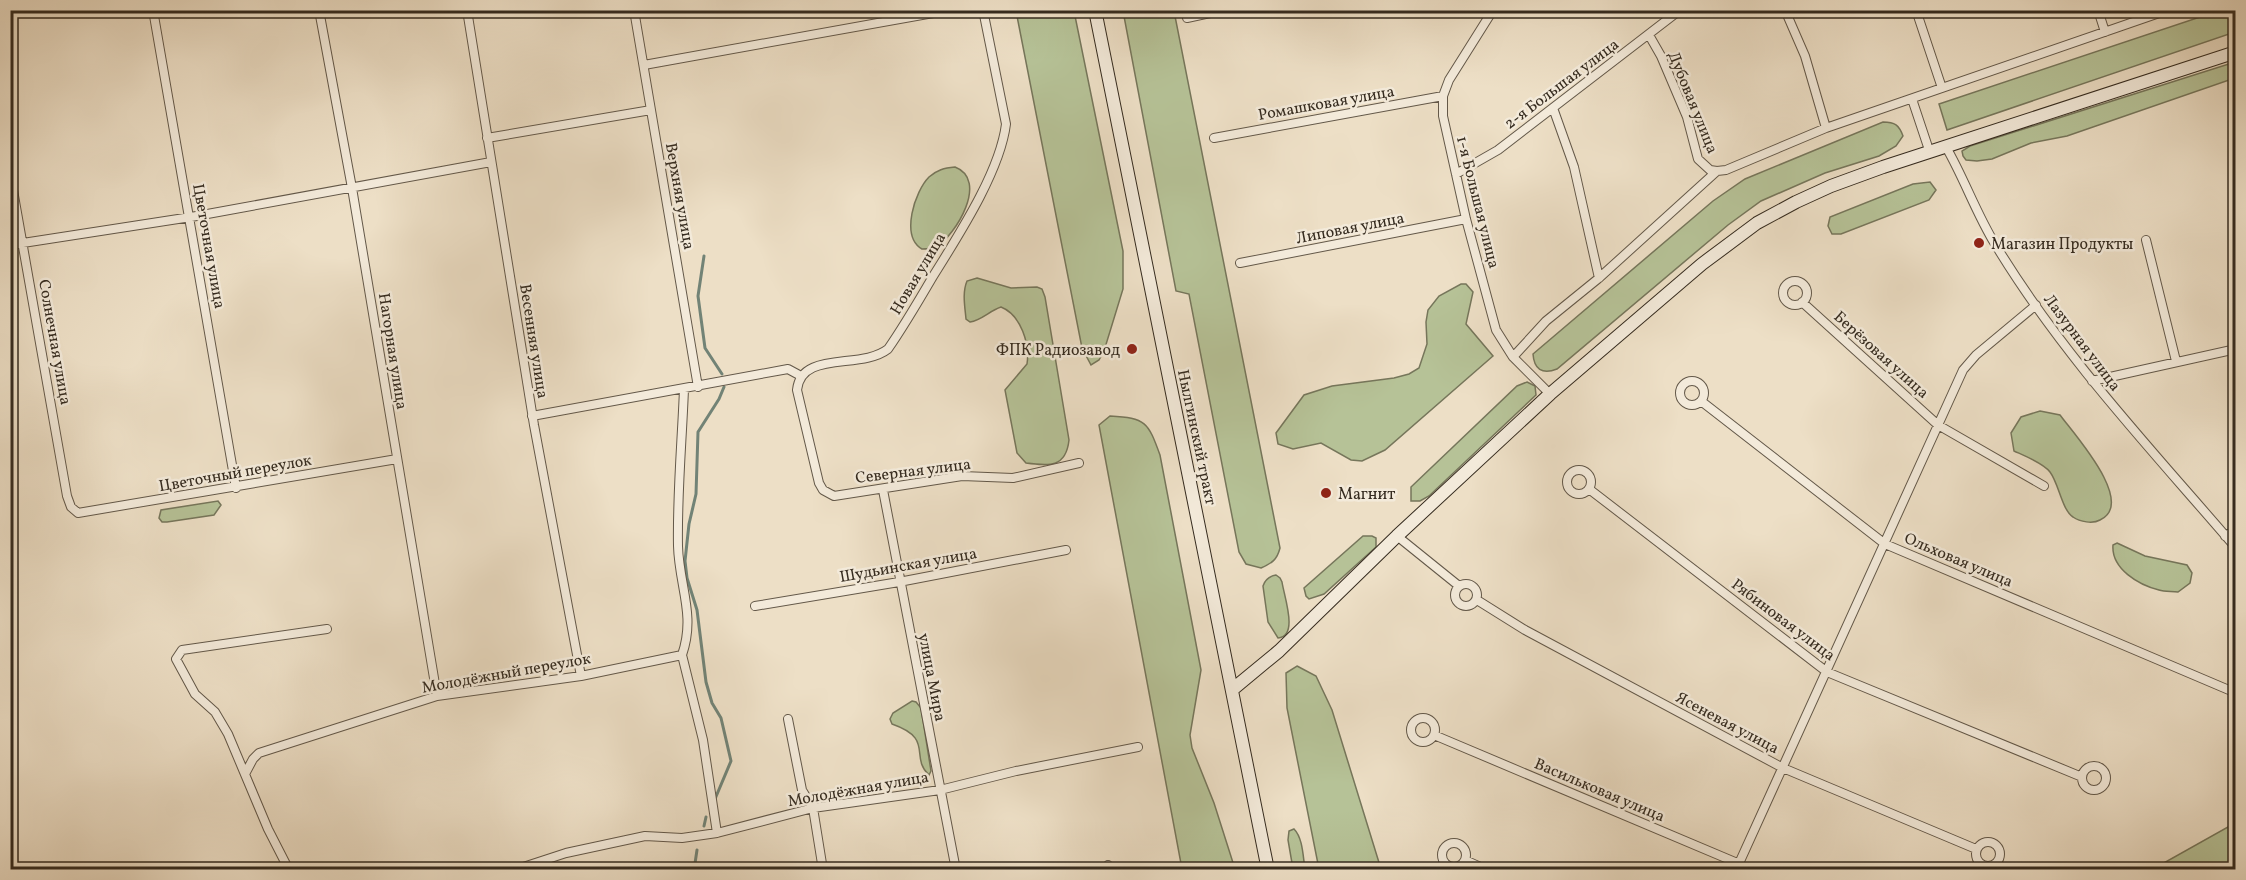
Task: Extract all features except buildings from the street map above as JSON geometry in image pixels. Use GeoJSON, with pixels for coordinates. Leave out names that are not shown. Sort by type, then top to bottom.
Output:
{"type":"FeatureCollection","features":[{"type":"Feature","properties":{"kind":"street","name":"Цветочная улица"},"geometry":{"type":"LineString","coordinates":[[153,10],[191,217],[236,488]]}},
{"type":"Feature","properties":{"kind":"street","name":"Нагорная улица"},"geometry":{"type":"LineString","coordinates":[[320,10],[437,696]]}},
{"type":"Feature","properties":{"kind":"street","name":"Весенняя улица"},"geometry":{"type":"LineString","coordinates":[[467,10],[532,416],[580,676]]}},
{"type":"Feature","properties":{"kind":"street","name":"Верхняя улица"},"geometry":{"type":"LineString","coordinates":[[634,10],[698,387]]}},
{"type":"Feature","properties":{"kind":"street"},"geometry":{"type":"LineString","coordinates":[[644,65],[950,10]]}},
{"type":"Feature","properties":{"kind":"street","name":"Новая улица"},"geometry":{"type":"LineString","coordinates":[[801,376],[809,368],[877,356],[888,349],[953,245],[988,180],[1004,143],[1006,124],[982,10]]}},
{"type":"Feature","properties":{"kind":"street","name":"Нылгинский тракт"},"geometry":{"type":"LineString","coordinates":[[1095,10],[1268,870]]}},
{"type":"Feature","properties":{"kind":"street"},"geometry":{"type":"LineString","coordinates":[[1187,18],[1224,10]]}},
{"type":"Feature","properties":{"kind":"street","name":"1-я Большая улица"},"geometry":{"type":"LineString","coordinates":[[1493,10],[1449,80],[1443,96],[1443,116],[1466,219],[1496,330],[1513,357],[1550,393]]}},
{"type":"Feature","properties":{"kind":"street","name":"2-я Большая улица"},"geometry":{"type":"LineString","coordinates":[[1456,174],[1498,150],[1680,10]]}},
{"type":"Feature","properties":{"kind":"street"},"geometry":{"type":"LineString","coordinates":[[1785,10],[1805,56],[1826,128]]}},
{"type":"Feature","properties":{"kind":"street"},"geometry":{"type":"LineString","coordinates":[[1916,10],[1942,88]]}},
{"type":"Feature","properties":{"kind":"street"},"geometry":{"type":"LineString","coordinates":[[2098,10],[2105,32]]}},
{"type":"Feature","properties":{"kind":"street"},"geometry":{"type":"LineString","coordinates":[[1513,357],[1546,321],[1599,278],[1717,171],[1726,170],[1826,128],[2168,10]]}},
{"type":"Feature","properties":{"kind":"street","name":"Дубовая улица"},"geometry":{"type":"LineString","coordinates":[[1649,35],[1661,56],[1687,117],[1698,159],[1710,170],[1717,171]]}},
{"type":"Feature","properties":{"kind":"street"},"geometry":{"type":"LineString","coordinates":[[1233,689],[1279,651],[1397,536],[1550,393],[1701,264],[1757,223],[1831,186],[2235,51]]}},
{"type":"Feature","properties":{"kind":"street","name":"Ромашковая улица"},"geometry":{"type":"LineString","coordinates":[[1214,138],[1443,96]]}},
{"type":"Feature","properties":{"kind":"street"},"geometry":{"type":"LineString","coordinates":[[1912,99],[1930,153]]}},
{"type":"Feature","properties":{"kind":"street"},"geometry":{"type":"LineString","coordinates":[[1553,108],[1574,167],[1599,278]]}},
{"type":"Feature","properties":{"kind":"street"},"geometry":{"type":"LineString","coordinates":[[487,138],[651,110]]}},
{"type":"Feature","properties":{"kind":"street","name":"Лазурная улица"},"geometry":{"type":"LineString","coordinates":[[1946,147],[1994,243],[2036,305],[2092,381],[2235,548]]}},
{"type":"Feature","properties":{"kind":"street"},"geometry":{"type":"LineString","coordinates":[[10,245],[191,217],[491,162]]}},
{"type":"Feature","properties":{"kind":"street","name":"Солнечная улица"},"geometry":{"type":"LineString","coordinates":[[10,173],[24,243],[66,496],[71,507],[78,513]]}},
{"type":"Feature","properties":{"kind":"street","name":"Липовая улица"},"geometry":{"type":"LineString","coordinates":[[1240,263],[1466,219]]}},
{"type":"Feature","properties":{"kind":"street"},"geometry":{"type":"LineString","coordinates":[[2146,240],[2176,361]]}},
{"type":"Feature","properties":{"kind":"street","name":"Берёзовая улица"},"geometry":{"type":"LineString","coordinates":[[1804,304],[1938,425],[2044,486]]}},
{"type":"Feature","properties":{"kind":"street"},"geometry":{"type":"LineString","coordinates":[[1738,866],[1963,370],[1976,355],[2036,305]]}},
{"type":"Feature","properties":{"kind":"street"},"geometry":{"type":"LineString","coordinates":[[2092,381],[2235,348]]}},
{"type":"Feature","properties":{"kind":"street"},"geometry":{"type":"LineString","coordinates":[[532,416],[788,369],[801,376]]}},
{"type":"Feature","properties":{"kind":"street","name":"Северная улица"},"geometry":{"type":"LineString","coordinates":[[801,376],[797,390],[819,483],[823,490],[834,496],[962,476],[1013,478],[1079,463]]}},
{"type":"Feature","properties":{"kind":"street"},"geometry":{"type":"LineString","coordinates":[[684,389],[678,484],[678,549],[689,619],[687,642],[682,655],[703,740],[717,833]]}},
{"type":"Feature","properties":{"kind":"street","name":"Ольховая улица"},"geometry":{"type":"LineString","coordinates":[[1701,401],[1885,544],[2235,693]]}},
{"type":"Feature","properties":{"kind":"street","name":"Цветочный переулок"},"geometry":{"type":"LineString","coordinates":[[78,513],[236,488],[396,459]]}},
{"type":"Feature","properties":{"kind":"street","name":"Рябиновая улица"},"geometry":{"type":"LineString","coordinates":[[1589,489],[1827,672],[2082,777]]}},
{"type":"Feature","properties":{"kind":"street","name":"улица Мира"},"geometry":{"type":"LineString","coordinates":[[883,490],[956,870]]}},
{"type":"Feature","properties":{"kind":"street"},"geometry":{"type":"LineString","coordinates":[[2225,536],[2235,530]]}},
{"type":"Feature","properties":{"kind":"street"},"geometry":{"type":"LineString","coordinates":[[1397,536],[1459,586]]}},
{"type":"Feature","properties":{"kind":"street","name":"Шудьинская улица"},"geometry":{"type":"LineString","coordinates":[[755,606],[899,582],[1066,550]]}},
{"type":"Feature","properties":{"kind":"street"},"geometry":{"type":"LineString","coordinates":[[1466,584],[1473,586],[1477,593],[1477,600],[1468,607],[1458,603],[1455,592],[1459,586],[1466,584]]}},
{"type":"Feature","properties":{"kind":"street","name":"Ясеневая улица"},"geometry":{"type":"LineString","coordinates":[[1477,600],[1525,630],[1783,768],[1976,849]]}},
{"type":"Feature","properties":{"kind":"street"},"geometry":{"type":"LineString","coordinates":[[289,870],[268,829],[228,734],[215,712],[195,694],[176,659],[182,650],[327,629]]}},
{"type":"Feature","properties":{"kind":"street","name":"Молодёжный переулок"},"geometry":{"type":"LineString","coordinates":[[245,774],[253,759],[260,753],[437,696],[580,676],[682,655]]}},
{"type":"Feature","properties":{"kind":"street"},"geometry":{"type":"LineString","coordinates":[[788,719],[802,790],[813,808],[823,870]]}},
{"type":"Feature","properties":{"kind":"street","name":"Васильковая улица"},"geometry":{"type":"LineString","coordinates":[[1434,735],[1738,866],[1754,870]]}},
{"type":"Feature","properties":{"kind":"street","name":"Молодёжная улица"},"geometry":{"type":"LineString","coordinates":[[514,870],[566,853],[645,836],[682,838],[717,833],[813,808],[940,790],[1016,771],[1138,747]]}},
{"type":"Feature","properties":{"kind":"street"},"geometry":{"type":"LineString","coordinates":[[1466,860],[1487,870]]}},
{"type":"Feature","properties":{"kind":"green space"},"geometry":{"type":"Polygon","coordinates":[[[2221,10],[2235,11],[2235,32],[1947,130],[1939,104],[2221,10]]]}},
{"type":"Feature","properties":{"kind":"green space"},"geometry":{"type":"Polygon","coordinates":[[[1016,11],[1074,11],[1123,251],[1123,289],[1104,351],[1099,360],[1091,365],[1082,348],[1016,11]]]}},
{"type":"Feature","properties":{"kind":"green space"},"geometry":{"type":"Polygon","coordinates":[[[1123,11],[1174,11],[1280,548],[1274,561],[1261,568],[1246,564],[1239,552],[1189,294],[1176,291],[1123,11]]]}},
{"type":"Feature","properties":{"kind":"green space"},"geometry":{"type":"Polygon","coordinates":[[[2235,62],[2235,78],[2067,136],[2031,143],[1992,159],[1966,160],[1963,156],[1962,151],[1970,146],[2235,62]]]}},
{"type":"Feature","properties":{"kind":"green space"},"geometry":{"type":"Polygon","coordinates":[[[1883,122],[1894,124],[1900,129],[1903,136],[1896,146],[1879,156],[1825,173],[1761,201],[1728,225],[1557,369],[1543,371],[1537,367],[1533,354],[1713,201],[1745,179],[1883,122]]]}},
{"type":"Feature","properties":{"kind":"green space"},"geometry":{"type":"Polygon","coordinates":[[[955,167],[965,174],[969,183],[966,207],[960,220],[944,241],[936,247],[922,249],[915,243],[911,224],[919,192],[929,177],[941,170],[955,167]]]}},
{"type":"Feature","properties":{"kind":"green space"},"geometry":{"type":"Polygon","coordinates":[[[1930,182],[1936,190],[1929,200],[1841,234],[1832,234],[1828,226],[1830,217],[1913,184],[1930,182]]]}},
{"type":"Feature","properties":{"kind":"green space"},"geometry":{"type":"Polygon","coordinates":[[[977,278],[1011,288],[1037,287],[1042,289],[1069,440],[1064,456],[1055,463],[1042,465],[1026,463],[1017,453],[1005,390],[1027,364],[1025,339],[1014,316],[1001,307],[974,321],[970,322],[966,319],[965,286],[967,281],[977,278]]]}},
{"type":"Feature","properties":{"kind":"green space"},"geometry":{"type":"Polygon","coordinates":[[[1461,284],[1466,284],[1473,292],[1466,324],[1493,356],[1385,450],[1362,461],[1351,460],[1321,443],[1293,449],[1278,444],[1276,433],[1304,395],[1332,386],[1394,378],[1409,374],[1419,368],[1427,344],[1428,310],[1439,296],[1461,284]]]}},
{"type":"Feature","properties":{"kind":"green space"},"geometry":{"type":"Polygon","coordinates":[[[1527,382],[1535,386],[1536,395],[1429,496],[1420,501],[1411,501],[1411,487],[1517,386],[1527,382]]]}},
{"type":"Feature","properties":{"kind":"green space"},"geometry":{"type":"Polygon","coordinates":[[[2040,411],[2060,415],[2099,468],[2111,499],[2109,511],[2100,520],[2086,522],[2069,514],[2050,472],[2014,451],[2011,433],[2021,417],[2040,411]]]}},
{"type":"Feature","properties":{"kind":"green space"},"geometry":{"type":"Polygon","coordinates":[[[1110,416],[1131,418],[1144,424],[1152,435],[1160,455],[1201,670],[1190,735],[1192,748],[1214,803],[1235,869],[1182,869],[1099,425],[1110,416]]]}},
{"type":"Feature","properties":{"kind":"green space"},"geometry":{"type":"Polygon","coordinates":[[[218,501],[221,505],[214,515],[167,522],[162,522],[159,518],[161,510],[218,501]]]}},
{"type":"Feature","properties":{"kind":"green space"},"geometry":{"type":"Polygon","coordinates":[[[1363,536],[1376,538],[1376,547],[1324,594],[1309,599],[1304,588],[1363,536]]]}},
{"type":"Feature","properties":{"kind":"green space"},"geometry":{"type":"Polygon","coordinates":[[[2117,543],[2145,556],[2187,565],[2192,573],[2190,583],[2178,592],[2159,590],[2135,580],[2121,568],[2117,561],[2113,545],[2117,543]]]}},
{"type":"Feature","properties":{"kind":"green space"},"geometry":{"type":"Polygon","coordinates":[[[1276,575],[1282,582],[1289,615],[1288,631],[1284,636],[1278,638],[1268,622],[1263,586],[1268,579],[1276,575]]]}},
{"type":"Feature","properties":{"kind":"green space"},"geometry":{"type":"Polygon","coordinates":[[[1297,666],[1316,676],[1332,710],[1381,869],[1319,869],[1287,708],[1286,673],[1297,666]]]}},
{"type":"Feature","properties":{"kind":"green space"},"geometry":{"type":"Polygon","coordinates":[[[912,701],[921,708],[931,771],[929,775],[923,768],[919,748],[913,736],[892,724],[890,719],[893,713],[912,701]]]}},
{"type":"Feature","properties":{"kind":"green space"},"geometry":{"type":"Polygon","coordinates":[[[2235,823],[2235,869],[2153,869],[2235,823]]]}},
{"type":"Feature","properties":{"kind":"green space"},"geometry":{"type":"Polygon","coordinates":[[[1294,829],[1301,842],[1305,869],[1293,869],[1288,840],[1289,831],[1294,829]]]}},
{"type":"Feature","properties":{"kind":"waterway"},"geometry":{"type":"LineString","coordinates":[[704,256],[698,296],[705,348],[722,374]]}},
{"type":"Feature","properties":{"kind":"waterway"},"geometry":{"type":"LineString","coordinates":[[715,799],[731,761],[721,718],[712,703],[706,682],[697,610],[687,578],[685,561],[689,524],[696,494],[698,432],[724,387]]}},
{"type":"Feature","properties":{"kind":"waterway"},"geometry":{"type":"LineString","coordinates":[[704,826],[706,817]]}},
{"type":"Feature","properties":{"kind":"waterway"},"geometry":{"type":"LineString","coordinates":[[694,870],[697,850]]}},
{"type":"Feature","properties":{"kind":"place","name":"Магазин Продукты"},"geometry":{"type":"Point","coordinates":[1979,243]}},
{"type":"Feature","properties":{"kind":"place","name":"ФПК Радиозавод"},"geometry":{"type":"Point","coordinates":[1132,349]}},
{"type":"Feature","properties":{"kind":"place","name":"Магнит"},"geometry":{"type":"Point","coordinates":[1326,493]}}]}
